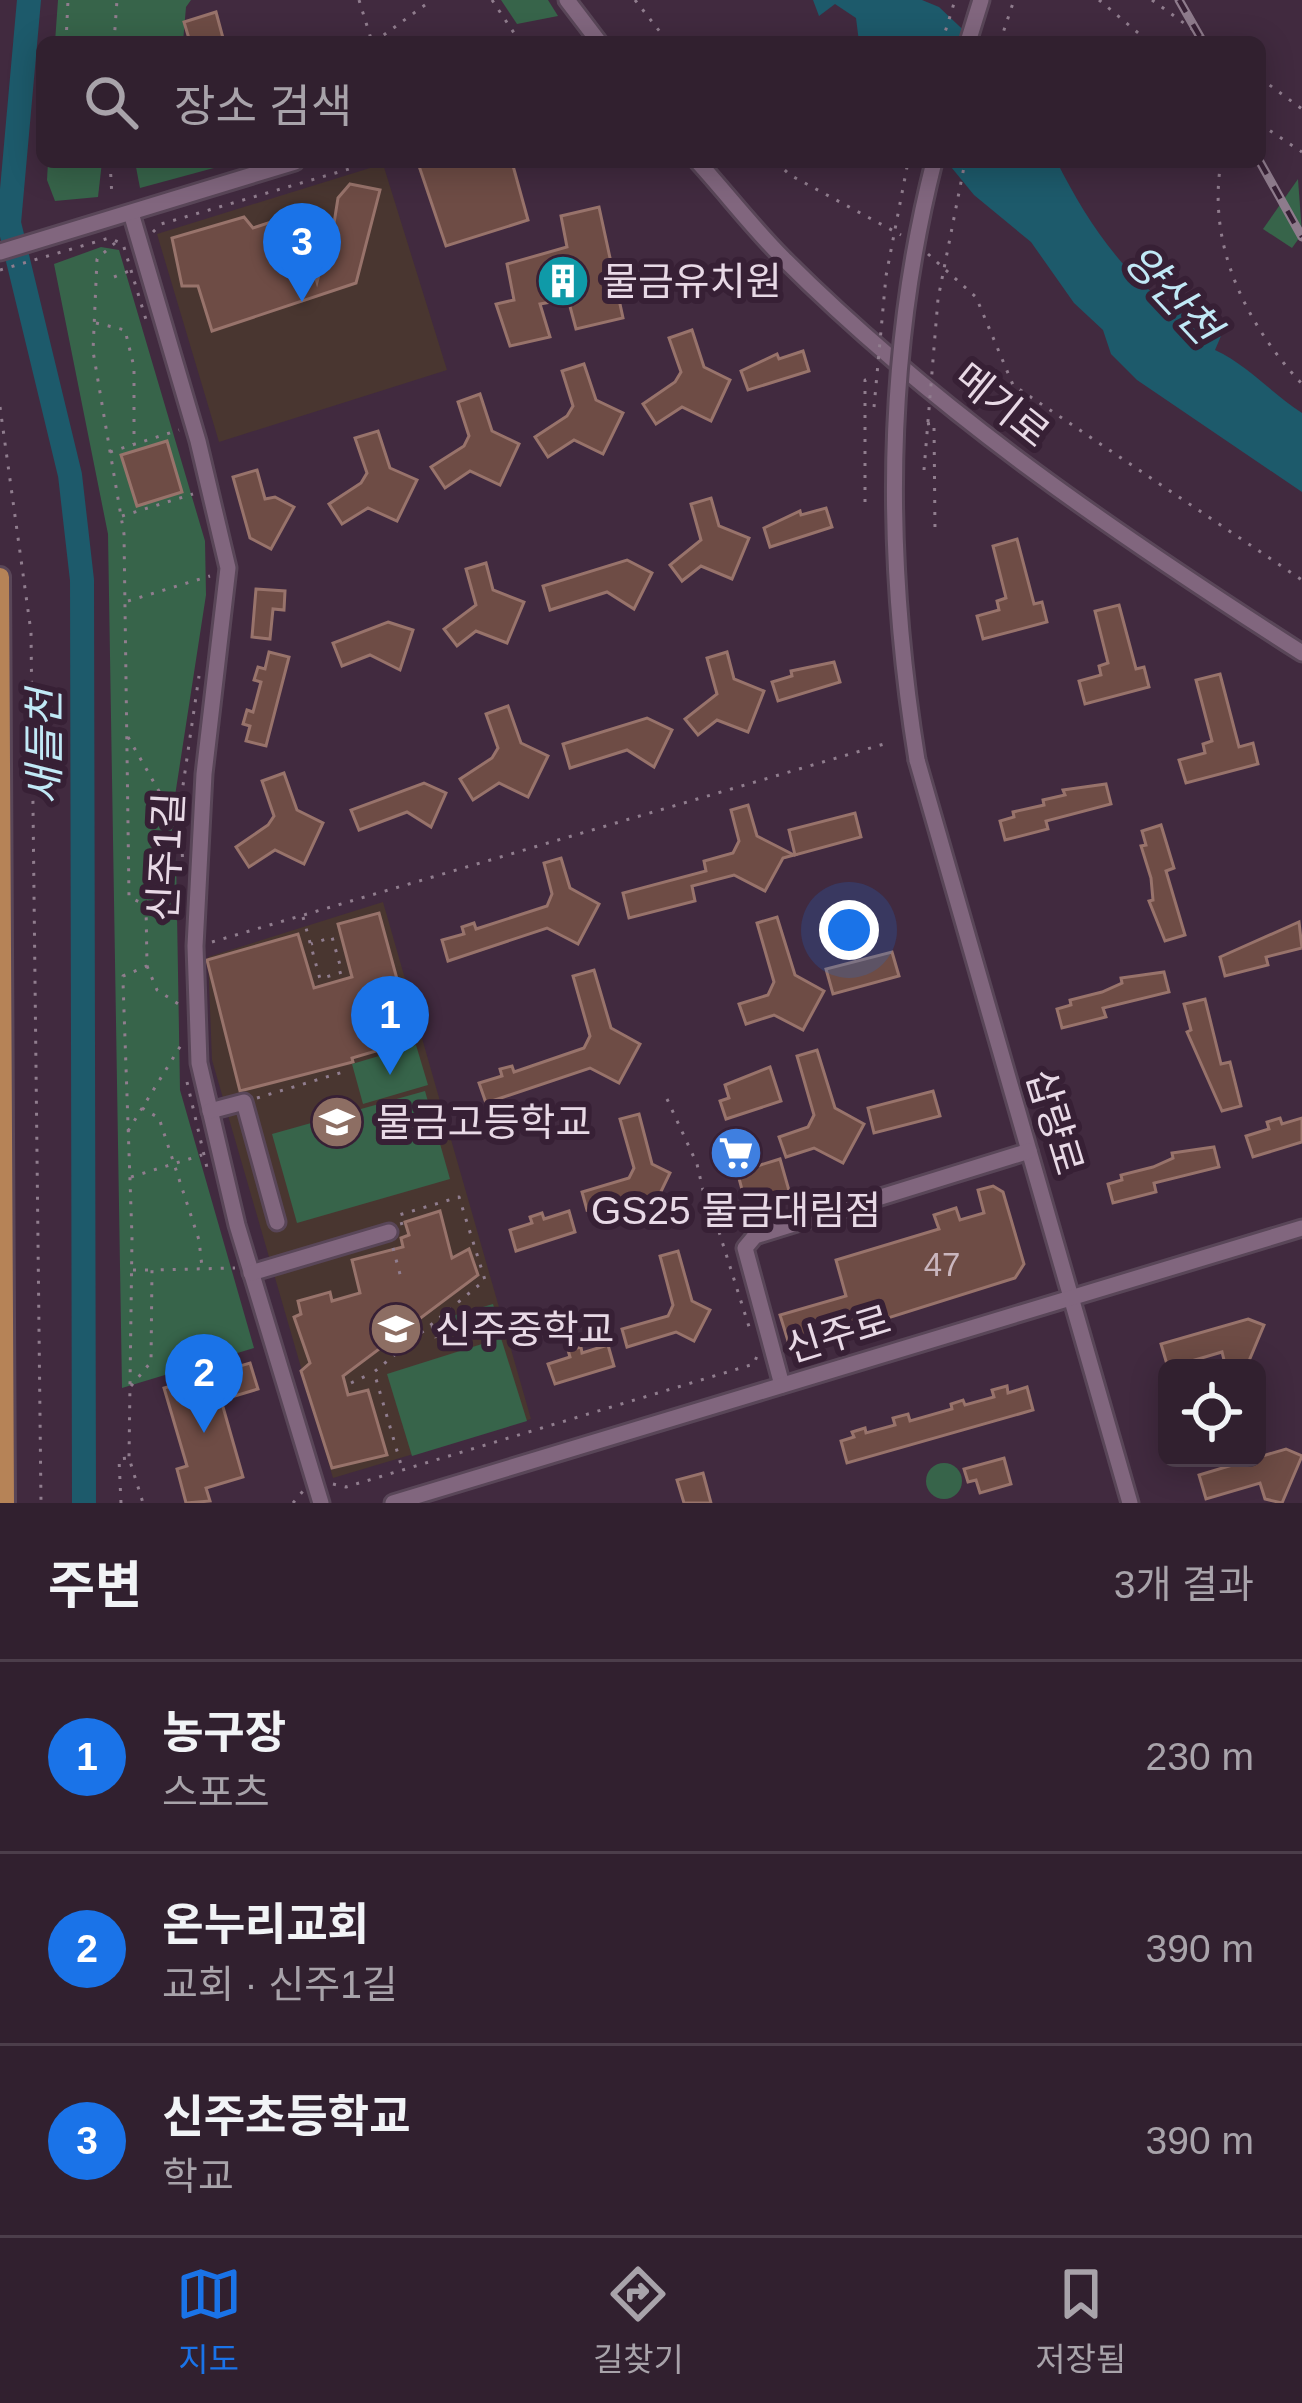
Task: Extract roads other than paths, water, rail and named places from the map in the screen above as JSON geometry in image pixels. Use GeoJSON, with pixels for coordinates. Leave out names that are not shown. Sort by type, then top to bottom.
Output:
{"type":"FeatureCollection","features":[{"type":"Feature","properties":{"kind":"main road"},"geometry":{"type":"LineString","coordinates":[[0,577],[5,1503]]}},
{"type":"Feature","properties":{"kind":"street"},"geometry":{"type":"LineString","coordinates":[[567,0],[594,36]]}},
{"type":"Feature","properties":{"kind":"street"},"geometry":{"type":"LineString","coordinates":[[970,36],[981,0]]}},
{"type":"Feature","properties":{"kind":"street"},"geometry":{"type":"LineString","coordinates":[[0,252],[276,168]]}},
{"type":"Feature","properties":{"kind":"street","name":"메기로"},"geometry":{"type":"LineString","coordinates":[[703,168],[782,257],[968,422],[1126,540],[1302,653]]}},
{"type":"Feature","properties":{"kind":"street","name":"삽량로"},"geometry":{"type":"LineString","coordinates":[[932,168],[917,230],[898,389],[892,537],[917,760],[1130,1503]]}},
{"type":"Feature","properties":{"kind":"street","name":"신주1길"},"geometry":{"type":"LineString","coordinates":[[131,213],[198,441],[228,568],[204,775],[195,946],[199,1063],[244,1270],[321,1503]]}},
{"type":"Feature","properties":{"kind":"street"},"geometry":{"type":"LineString","coordinates":[[210,1111],[244,1102],[277,1222]]}},
{"type":"Feature","properties":{"kind":"street"},"geometry":{"type":"LineString","coordinates":[[782,1385],[745,1248],[755,1236],[1029,1151]]}},
{"type":"Feature","properties":{"kind":"street","name":"신주로"},"geometry":{"type":"LineString","coordinates":[[393,1503],[1302,1228]]}},
{"type":"Feature","properties":{"kind":"street"},"geometry":{"type":"LineString","coordinates":[[244,1270],[389,1232]]}},
{"type":"Feature","properties":{"kind":"water"},"geometry":{"type":"Polygon","coordinates":[[[813,0],[922,0],[939,7],[970,36],[858,36],[856,18],[835,4],[819,16],[813,0]]]}},
{"type":"Feature","properties":{"kind":"water","name":"양산천"},"geometry":{"type":"Polygon","coordinates":[[[952,168],[1060,168],[1090,220],[1131,273],[1164,302],[1221,336],[1215,350],[1302,413],[1302,492],[1137,380],[1111,354],[1103,330],[1074,303],[1031,242],[974,195],[952,168]]]}},
{"type":"Feature","properties":{"kind":"waterway","name":"새들천"},"geometry":{"type":"LineString","coordinates":[[29,0],[9,223],[70,475],[82,580],[84,1503]]}},
{"type":"Feature","properties":{"kind":"railway"},"geometry":{"type":"LineString","coordinates":[[1179,0],[1200,36]]}},
{"type":"Feature","properties":{"kind":"railway"},"geometry":{"type":"LineString","coordinates":[[1263,168],[1302,237]]}},
{"type":"Feature","properties":{"kind":"place","name":"물금유치원"},"geometry":{"type":"Point","coordinates":[563,281]}},
{"type":"Feature","properties":{"kind":"place","name":"신주초등학교"},"geometry":{"type":"Point","coordinates":[302,302]}},
{"type":"Feature","properties":{"kind":"place","name":"농구장"},"geometry":{"type":"Point","coordinates":[390,1075]}},
{"type":"Feature","properties":{"kind":"place","name":"물금고등학교"},"geometry":{"type":"Point","coordinates":[337,1122]}},
{"type":"Feature","properties":{"kind":"place","name":"GS25 물금대림점"},"geometry":{"type":"Point","coordinates":[736,1153]}},
{"type":"Feature","properties":{"kind":"place","name":"신주중학교"},"geometry":{"type":"Point","coordinates":[396,1329]}},
{"type":"Feature","properties":{"kind":"place","name":"온누리교회"},"geometry":{"type":"Point","coordinates":[204,1433]}}]}
